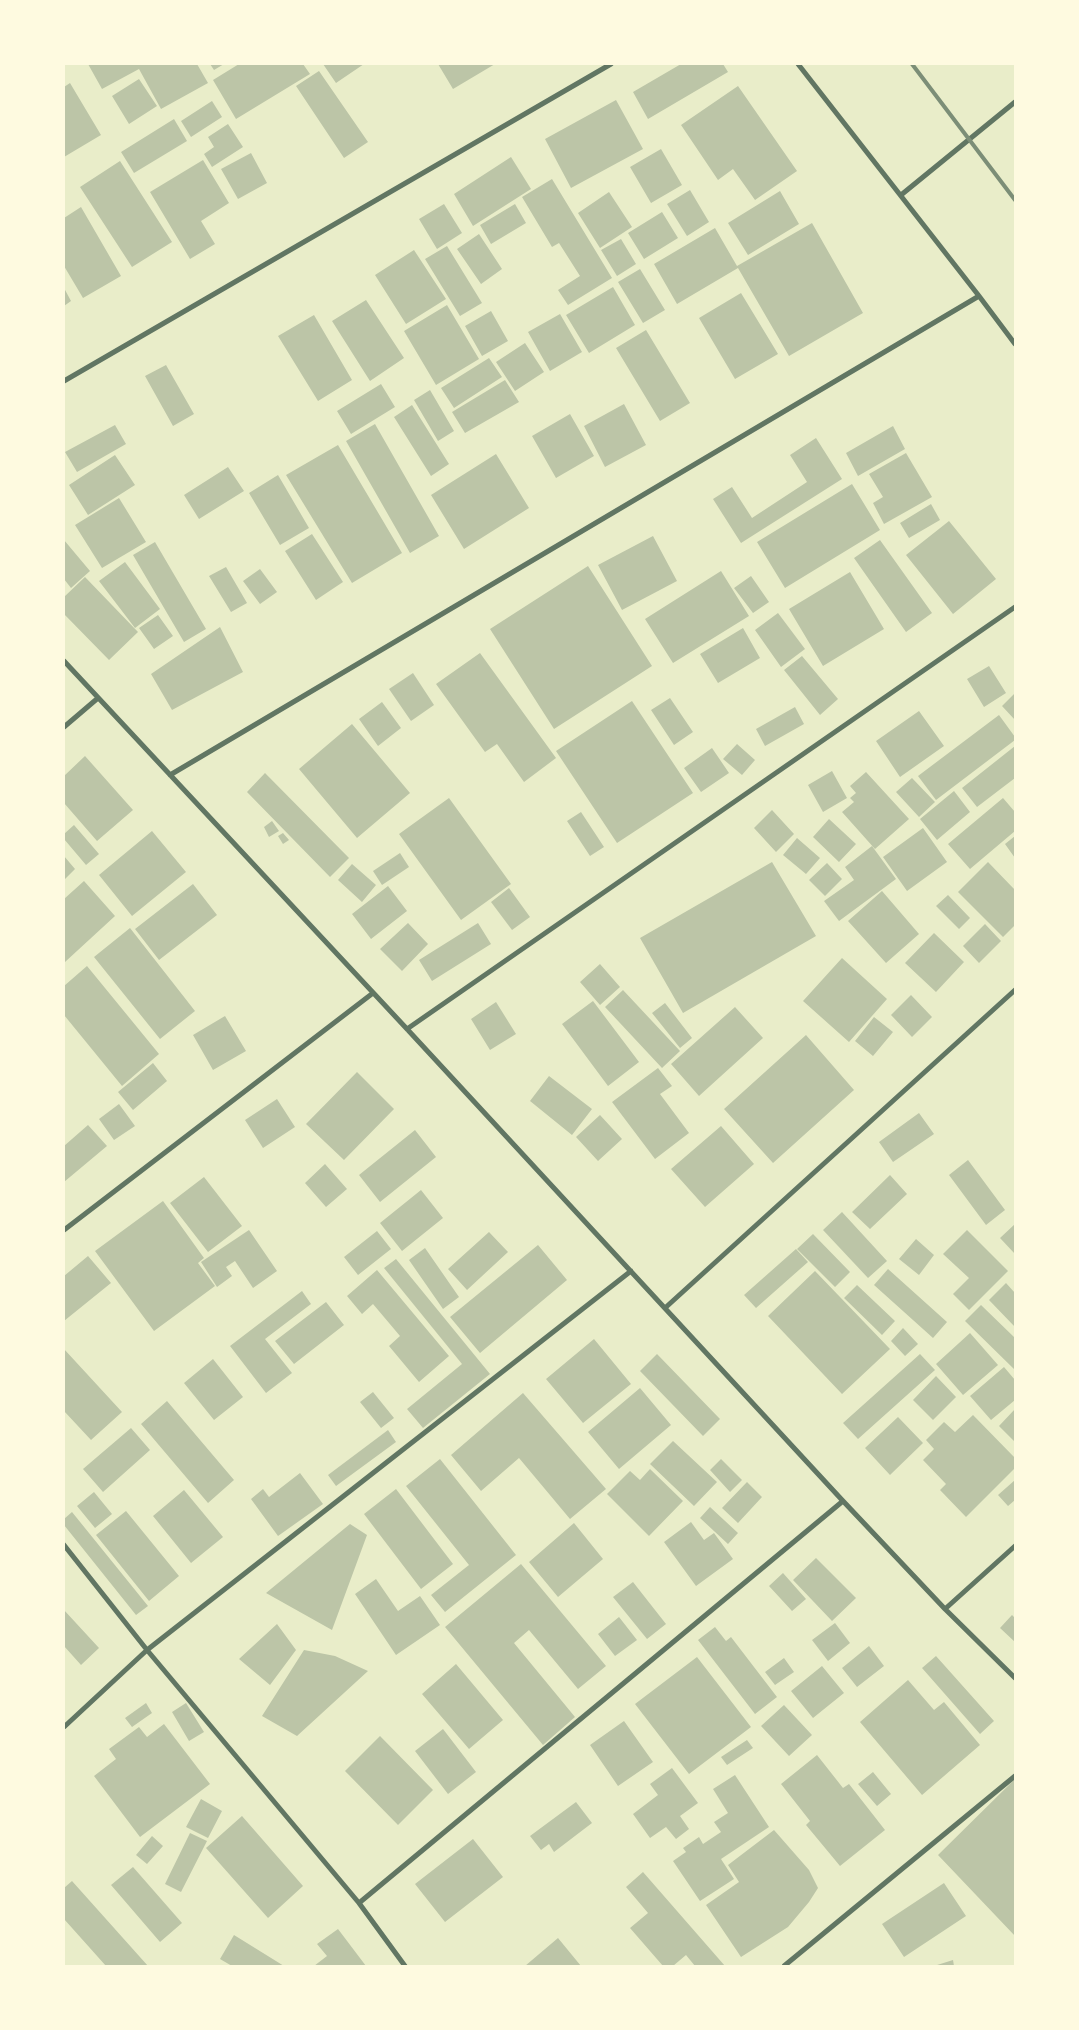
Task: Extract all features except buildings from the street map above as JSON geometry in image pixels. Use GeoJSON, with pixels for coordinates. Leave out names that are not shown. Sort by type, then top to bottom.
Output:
{"type":"FeatureCollection","features":[{"type":"Feature","properties":{"kind":"street"},"geometry":{"type":"LineString","coordinates":[[64,381],[611,64]]}},
{"type":"Feature","properties":{"kind":"street"},"geometry":{"type":"LineString","coordinates":[[798,64],[980,296],[1015,344]]}},
{"type":"Feature","properties":{"kind":"street"},"geometry":{"type":"LineString","coordinates":[[901,195],[1015,102]]}},
{"type":"Feature","properties":{"kind":"street"},"geometry":{"type":"LineString","coordinates":[[170,775],[980,296]]}},
{"type":"Feature","properties":{"kind":"street"},"geometry":{"type":"LineString","coordinates":[[407,1029],[1015,607]]}},
{"type":"Feature","properties":{"kind":"street"},"geometry":{"type":"LineString","coordinates":[[64,661],[843,1501],[945,1609],[1015,1678]]}},
{"type":"Feature","properties":{"kind":"street"},"geometry":{"type":"LineString","coordinates":[[64,727],[98,698]]}},
{"type":"Feature","properties":{"kind":"street"},"geometry":{"type":"LineString","coordinates":[[665,1308],[1015,990]]}},
{"type":"Feature","properties":{"kind":"street"},"geometry":{"type":"LineString","coordinates":[[64,1230],[373,993]]}},
{"type":"Feature","properties":{"kind":"street"},"geometry":{"type":"LineString","coordinates":[[64,1728],[147,1650],[631,1271]]}},
{"type":"Feature","properties":{"kind":"street"},"geometry":{"type":"LineString","coordinates":[[358,1903],[843,1501]]}},
{"type":"Feature","properties":{"kind":"street"},"geometry":{"type":"LineString","coordinates":[[64,1545],[147,1650],[358,1903],[405,1966]]}},
{"type":"Feature","properties":{"kind":"street"},"geometry":{"type":"LineString","coordinates":[[945,1609],[1015,1546]]}},
{"type":"Feature","properties":{"kind":"street"},"geometry":{"type":"LineString","coordinates":[[784,1966],[1015,1776]]}},
{"type":"Feature","properties":{"kind":"railway"},"geometry":{"type":"LineString","coordinates":[[912,64],[1015,200]]}}]}
